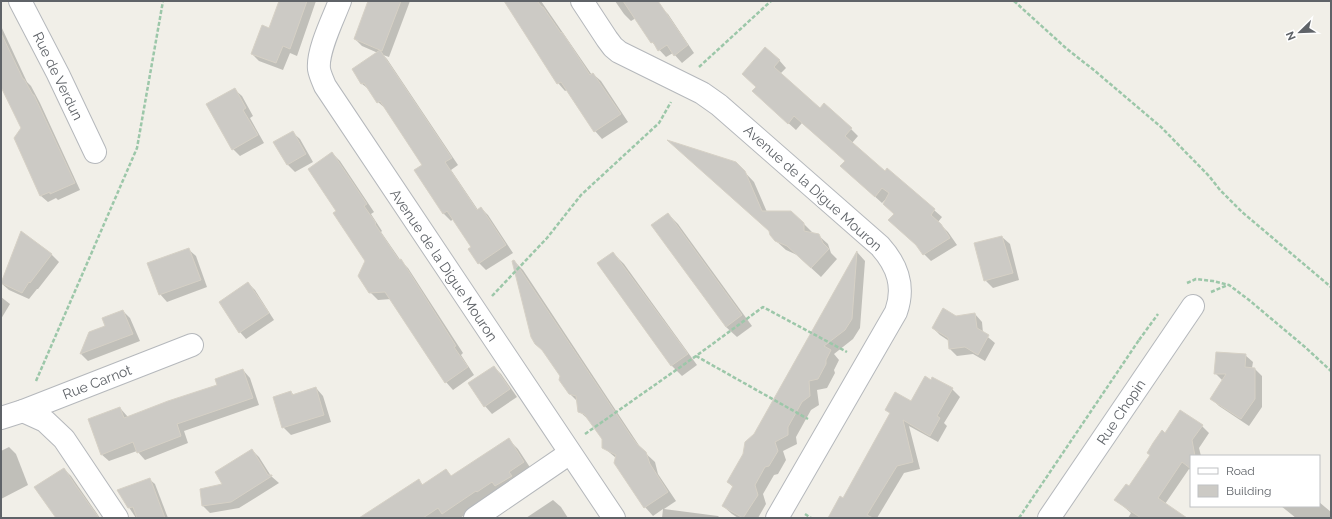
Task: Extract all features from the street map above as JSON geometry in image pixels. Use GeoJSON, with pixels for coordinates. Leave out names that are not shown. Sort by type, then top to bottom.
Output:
{"type":"FeatureCollection","features":[{"type":"Feature","properties":{"kind":"street","name":"Rue de Verdun"},"geometry":{"type":"LineString","coordinates":[[20,1],[58,74],[95,152]]}},
{"type":"Feature","properties":{"kind":"street","name":"Avenue de la Digue Mouron"},"geometry":{"type":"LineString","coordinates":[[340,1],[321,51],[319,69],[321,78],[474,310],[614,518]]}},
{"type":"Feature","properties":{"kind":"street","name":"Avenue de la Digue Mouron"},"geometry":{"type":"LineString","coordinates":[[582,1],[613,47],[627,56],[702,92],[719,105],[880,246],[888,255],[897,272],[901,294],[896,312],[777,518]]}},
{"type":"Feature","properties":{"kind":"street","name":"Rue Chopin"},"geometry":{"type":"LineString","coordinates":[[1049,518],[1193,306]]}},
{"type":"Feature","properties":{"kind":"street","name":"Rue Carnot"},"geometry":{"type":"LineString","coordinates":[[1,418],[23,411],[192,345]]}},
{"type":"Feature","properties":{"kind":"street"},"geometry":{"type":"LineString","coordinates":[[23,411],[45,421],[64,439],[117,518]]}},
{"type":"Feature","properties":{"kind":"street"},"geometry":{"type":"LineString","coordinates":[[475,518],[570,453]]}},
{"type":"Feature","properties":{"kind":"path"},"geometry":{"type":"LineString","coordinates":[[23,411],[137,148],[163,1]]}},
{"type":"Feature","properties":{"kind":"path"},"geometry":{"type":"LineString","coordinates":[[474,310],[495,294],[547,238],[581,195],[659,123],[682,83],[771,1]]}},
{"type":"Feature","properties":{"kind":"path"},"geometry":{"type":"LineString","coordinates":[[1014,1],[1067,49],[1161,127],[1242,212],[1331,287]]}},
{"type":"Feature","properties":{"kind":"path"},"geometry":{"type":"LineString","coordinates":[[1184,284],[1196,279],[1229,285],[1249,300],[1331,371]]}},
{"type":"Feature","properties":{"kind":"path"},"geometry":{"type":"LineString","coordinates":[[570,453],[580,438],[763,308],[867,362]]}},
{"type":"Feature","properties":{"kind":"path"},"geometry":{"type":"LineString","coordinates":[[1139,340],[1161,309]]}},
{"type":"Feature","properties":{"kind":"path"},"geometry":{"type":"LineString","coordinates":[[696,356],[828,430]]}},
{"type":"Feature","properties":{"kind":"building"},"geometry":{"type":"Polygon","coordinates":[[[279,1],[307,1],[290,49],[283,46],[276,63],[251,54],[262,25],[269,28],[279,1]]]}},
{"type":"Feature","properties":{"kind":"building"},"geometry":{"type":"Polygon","coordinates":[[[368,1],[401,1],[382,51],[354,39],[368,1]]]}},
{"type":"Feature","properties":{"kind":"building"},"geometry":{"type":"Polygon","coordinates":[[[504,1],[537,1],[561,33],[562,32],[590,75],[593,73],[621,114],[594,132],[561,82],[557,84],[504,1]]]}},
{"type":"Feature","properties":{"kind":"building"},"geometry":{"type":"Polygon","coordinates":[[[623,1],[658,1],[688,45],[674,56],[667,45],[658,51],[623,1]]]}},
{"type":"Feature","properties":{"kind":"building"},"geometry":{"type":"Polygon","coordinates":[[[1,33],[23,79],[34,95],[75,183],[50,194],[50,192],[40,196],[14,138],[21,128],[1,87],[1,33]]]}},
{"type":"Feature","properties":{"kind":"building"},"geometry":{"type":"Polygon","coordinates":[[[765,47],[780,60],[774,67],[820,108],[824,103],[852,128],[845,136],[885,171],[887,168],[935,209],[931,215],[941,224],[950,238],[923,255],[916,245],[888,220],[894,214],[883,204],[889,193],[882,188],[875,197],[840,166],[845,161],[794,116],[788,124],[752,91],[756,87],[742,74],[765,47]]]}},
{"type":"Feature","properties":{"kind":"building"},"geometry":{"type":"Polygon","coordinates":[[[380,50],[452,158],[445,162],[477,210],[481,207],[506,245],[478,264],[468,249],[471,247],[447,211],[443,214],[414,170],[422,165],[380,101],[377,103],[364,83],[361,84],[352,69],[380,50]]]}},
{"type":"Feature","properties":{"kind":"building"},"geometry":{"type":"Polygon","coordinates":[[[235,88],[246,108],[243,110],[258,135],[232,150],[206,104],[235,88]]]}},
{"type":"Feature","properties":{"kind":"building"},"geometry":{"type":"Polygon","coordinates":[[[293,131],[306,154],[287,165],[273,142],[293,131]]]}},
{"type":"Feature","properties":{"kind":"building"},"geometry":{"type":"Polygon","coordinates":[[[667,140],[736,162],[745,171],[762,211],[791,211],[804,223],[804,231],[819,234],[823,243],[829,249],[811,268],[787,246],[775,241],[770,235],[769,231],[667,140]]]}},
{"type":"Feature","properties":{"kind":"building"},"geometry":{"type":"Polygon","coordinates":[[[332,152],[367,204],[364,206],[376,223],[375,224],[399,260],[401,259],[456,346],[454,347],[468,367],[445,383],[385,292],[369,293],[358,276],[365,261],[333,213],[336,211],[308,169],[332,152]]]}},
{"type":"Feature","properties":{"kind":"building"},"geometry":{"type":"Polygon","coordinates":[[[668,213],[742,315],[726,327],[651,225],[668,213]]]}},
{"type":"Feature","properties":{"kind":"building"},"geometry":{"type":"Polygon","coordinates":[[[21,231],[52,254],[22,293],[1,283],[21,231]]]}},
{"type":"Feature","properties":{"kind":"building"},"geometry":{"type":"Polygon","coordinates":[[[1002,236],[1013,273],[984,281],[974,243],[1002,236]]]}},
{"type":"Feature","properties":{"kind":"building"},"geometry":{"type":"Polygon","coordinates":[[[189,248],[201,280],[159,295],[147,263],[189,248]]]}},
{"type":"Feature","properties":{"kind":"building"},"geometry":{"type":"Polygon","coordinates":[[[857,251],[852,319],[845,330],[824,346],[831,350],[826,360],[826,364],[818,379],[809,381],[810,396],[802,402],[788,427],[788,435],[775,442],[778,451],[769,466],[765,467],[755,485],[758,495],[743,518],[722,506],[733,486],[727,482],[743,454],[745,442],[754,434],[857,251]]]}},
{"type":"Feature","properties":{"kind":"building"},"geometry":{"type":"Polygon","coordinates":[[[613,252],[688,354],[671,366],[597,263],[613,252]]]}},
{"type":"Feature","properties":{"kind":"building"},"geometry":{"type":"Polygon","coordinates":[[[514,260],[631,436],[646,452],[650,464],[668,492],[644,508],[614,463],[616,455],[602,448],[602,439],[584,414],[578,412],[576,396],[569,394],[559,380],[560,376],[531,337],[512,261],[514,260]]]}},
{"type":"Feature","properties":{"kind":"building"},"geometry":{"type":"Polygon","coordinates":[[[248,282],[269,313],[239,333],[219,302],[248,282]]]}},
{"type":"Feature","properties":{"kind":"building"},"geometry":{"type":"Polygon","coordinates":[[[943,308],[956,316],[975,313],[977,328],[989,335],[978,355],[965,347],[949,349],[948,338],[932,328],[943,308]]]}},
{"type":"Feature","properties":{"kind":"building"},"geometry":{"type":"Polygon","coordinates":[[[123,310],[133,334],[80,354],[89,332],[105,326],[102,318],[123,310]]]}},
{"type":"Feature","properties":{"kind":"building"},"geometry":{"type":"Polygon","coordinates":[[[1216,352],[1246,354],[1245,367],[1255,368],[1255,399],[1241,419],[1210,399],[1226,374],[1214,374],[1216,352]]]}},
{"type":"Feature","properties":{"kind":"building"},"geometry":{"type":"Polygon","coordinates":[[[494,366],[510,389],[484,407],[468,383],[494,366]]]}},
{"type":"Feature","properties":{"kind":"building"},"geometry":{"type":"Polygon","coordinates":[[[243,369],[253,398],[177,424],[181,436],[137,453],[133,442],[101,455],[88,419],[120,407],[124,418],[168,401],[217,385],[215,379],[243,369]]]}},
{"type":"Feature","properties":{"kind":"building"},"geometry":{"type":"Polygon","coordinates":[[[925,376],[931,380],[932,377],[953,388],[937,416],[940,418],[930,436],[903,420],[913,462],[897,466],[867,515],[873,518],[828,518],[840,496],[843,498],[890,413],[885,410],[895,392],[911,401],[925,376]]]}},
{"type":"Feature","properties":{"kind":"building"},"geometry":{"type":"Polygon","coordinates":[[[316,387],[324,415],[282,428],[273,397],[291,391],[292,395],[316,387]]]}},
{"type":"Feature","properties":{"kind":"building"},"geometry":{"type":"Polygon","coordinates":[[[1180,410],[1203,425],[1192,440],[1195,455],[1190,455],[1190,468],[1182,462],[1158,498],[1187,518],[1141,518],[1114,500],[1126,484],[1129,486],[1150,455],[1147,453],[1162,430],[1165,433],[1180,410]]]}},
{"type":"Feature","properties":{"kind":"building"},"geometry":{"type":"Polygon","coordinates":[[[509,438],[524,462],[509,472],[512,476],[495,486],[492,482],[442,514],[438,508],[423,518],[359,518],[419,479],[422,485],[446,469],[451,476],[509,438]]]}},
{"type":"Feature","properties":{"kind":"building"},"geometry":{"type":"Polygon","coordinates":[[[252,449],[268,475],[272,476],[231,502],[202,506],[200,489],[222,484],[215,472],[252,449]]]}},
{"type":"Feature","properties":{"kind":"building"},"geometry":{"type":"Polygon","coordinates":[[[64,468],[99,518],[56,518],[34,487],[64,468]]]}},
{"type":"Feature","properties":{"kind":"building"},"geometry":{"type":"Polygon","coordinates":[[[150,478],[165,518],[137,518],[133,507],[128,508],[117,490],[150,478]]]}}]}
